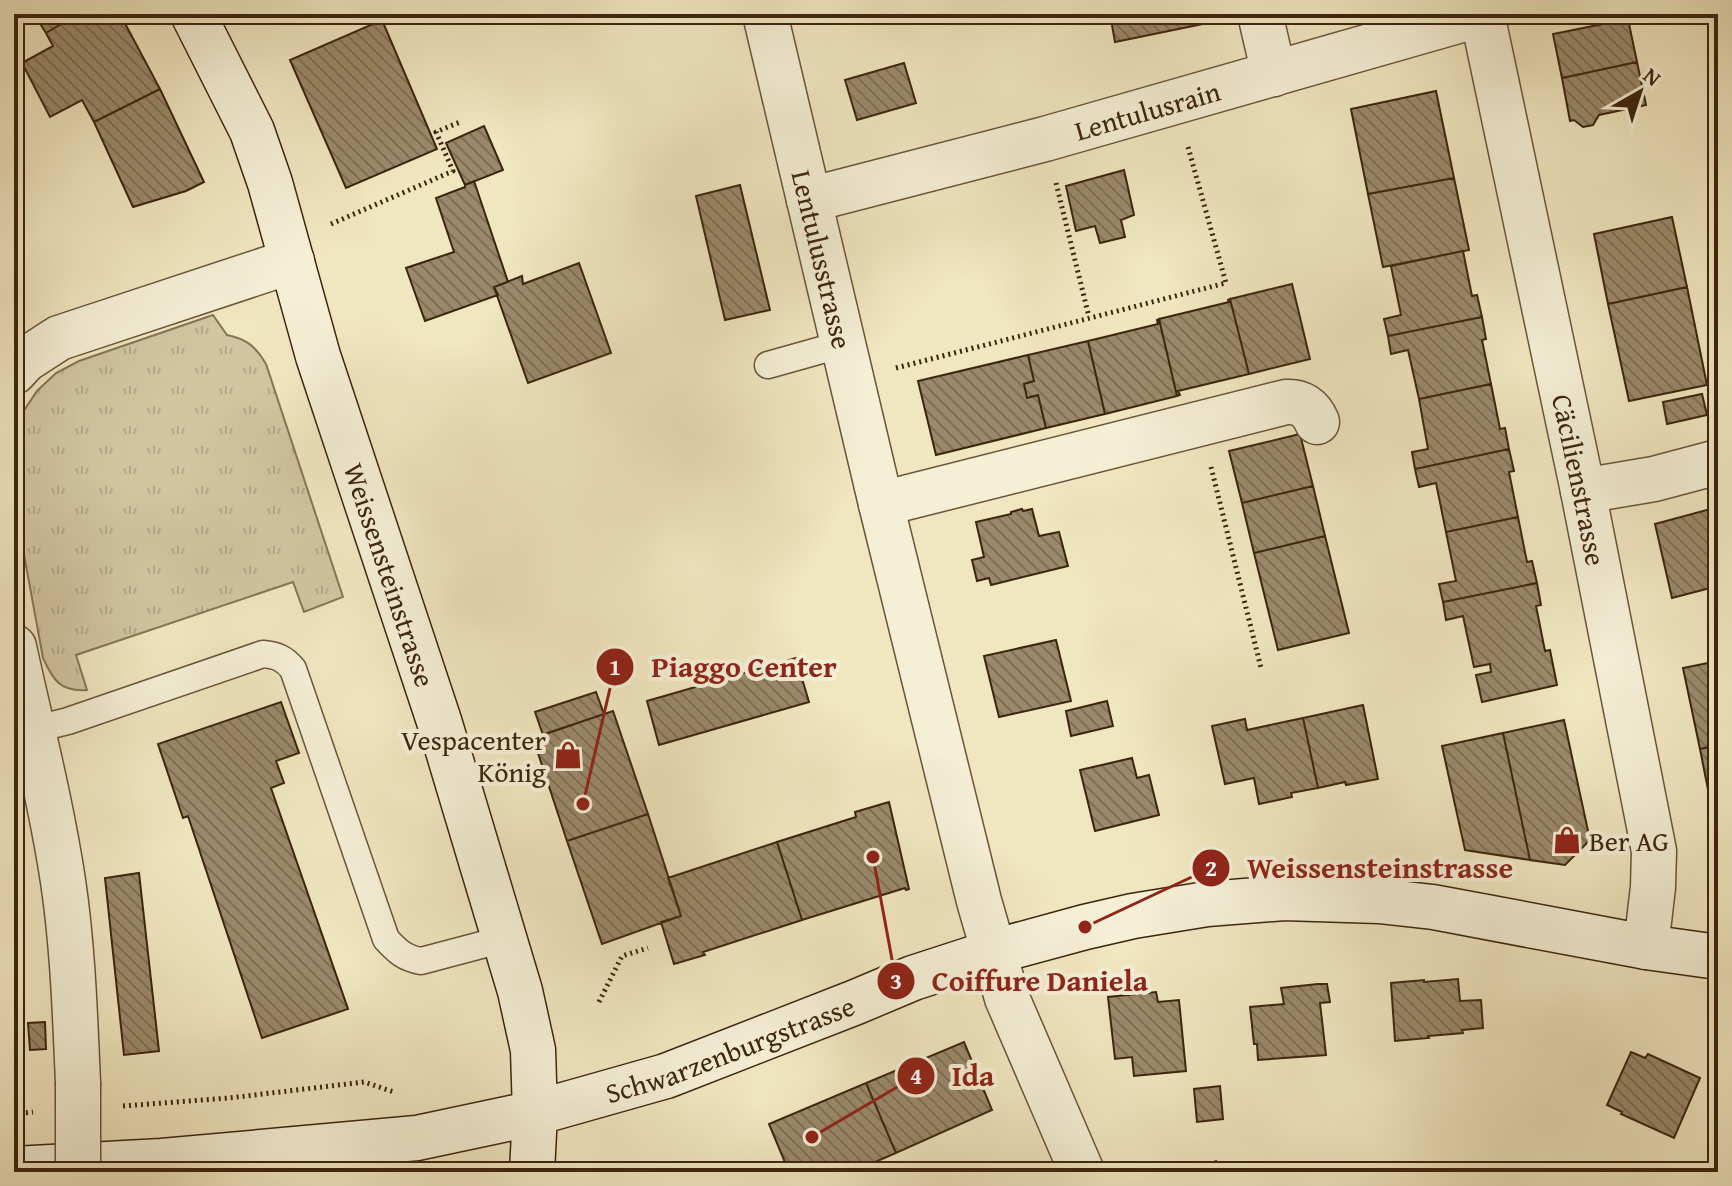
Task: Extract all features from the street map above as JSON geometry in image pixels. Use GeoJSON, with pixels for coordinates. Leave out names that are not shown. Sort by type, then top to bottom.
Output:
{"type":"FeatureCollection","features":[{"type":"Feature","properties":{"kind":"street","name":"Weissensteinstrasse"},"geometry":{"type":"LineString","coordinates":[[193,14],[252,131],[270,183],[318,356],[440,724],[524,1007],[533,1050],[535,1113],[532,1172]]}},
{"type":"Feature","properties":{"kind":"street","name":"Lentulusstrasse"},"geometry":{"type":"LineString","coordinates":[[765,14],[979,901],[1007,998],[1082,1172]]}},
{"type":"Feature","properties":{"kind":"street"},"geometry":{"type":"LineString","coordinates":[[1260,14],[1274,74]]}},
{"type":"Feature","properties":{"kind":"street","name":"Lentulusrain"},"geometry":{"type":"LineString","coordinates":[[809,200],[1045,139],[1482,14]]}},
{"type":"Feature","properties":{"kind":"street","name":"Cäcilienstrasse"},"geometry":{"type":"LineString","coordinates":[[1482,14],[1583,491],[1654,851],[1646,947]]}},
{"type":"Feature","properties":{"kind":"street"},"geometry":{"type":"LineString","coordinates":[[14,372],[25,360],[59,338],[292,261]]}},
{"type":"Feature","properties":{"kind":"street"},"geometry":{"type":"LineString","coordinates":[[881,504],[1279,404],[1299,403],[1309,409],[1317,422]]}},
{"type":"Feature","properties":{"kind":"street"},"geometry":{"type":"LineString","coordinates":[[1583,491],[1654,479],[1718,462]]}},
{"type":"Feature","properties":{"kind":"street"},"geometry":{"type":"LineString","coordinates":[[14,647],[54,825],[72,953],[78,1083],[78,1172]]}},
{"type":"Feature","properties":{"kind":"street","name":"Schwarzenburgstrasse"},"geometry":{"type":"LineString","coordinates":[[14,1169],[162,1161],[417,1138],[535,1113],[684,1070],[913,978],[993,952],[1133,916],[1207,904],[1284,898],[1379,901],[1433,907],[1646,947],[1718,957]]}},
{"type":"Feature","properties":{"kind":"lane"},"geometry":{"type":"LineString","coordinates":[[768,365],[843,344]]}},
{"type":"Feature","properties":{"kind":"lane"},"geometry":{"type":"LineString","coordinates":[[32,730],[68,721],[263,654],[276,655],[293,669],[386,939],[409,959],[421,961],[504,939]]}},
{"type":"Feature","properties":{"kind":"path"},"geometry":{"type":"LineString","coordinates":[[883,371],[1226,283],[1175,103]]}},
{"type":"Feature","properties":{"kind":"path"},"geometry":{"type":"LineString","coordinates":[[326,226],[453,171],[436,132],[460,122]]}},
{"type":"Feature","properties":{"kind":"path"},"geometry":{"type":"LineString","coordinates":[[1045,139],[1089,317]]}},
{"type":"Feature","properties":{"kind":"path"},"geometry":{"type":"LineString","coordinates":[[1200,424],[1261,668]]}},
{"type":"Feature","properties":{"kind":"path"},"geometry":{"type":"LineString","coordinates":[[599,1002],[622,956],[648,948]]}},
{"type":"Feature","properties":{"kind":"path"},"geometry":{"type":"LineString","coordinates":[[121,1106],[229,1098],[364,1082]]}},
{"type":"Feature","properties":{"kind":"path"},"geometry":{"type":"LineString","coordinates":[[14,1114],[45,1111]]}},
{"type":"Feature","properties":{"kind":"green space"},"geometry":{"type":"Polygon","coordinates":[[[213,315],[227,335],[250,345],[266,364],[343,597],[304,612],[293,582],[76,655],[87,690],[64,687],[50,673],[43,658],[14,500],[14,433],[21,415],[37,391],[56,373],[79,361],[213,315]]]}},
{"type":"Feature","properties":{"kind":"building"},"geometry":{"type":"Polygon","coordinates":[[[34,14],[78,14],[46,33],[34,14]]]}},
{"type":"Feature","properties":{"kind":"building"},"geometry":{"type":"Polygon","coordinates":[[[78,14],[120,14],[160,89],[94,122],[82,100],[50,117],[22,63],[53,46],[46,33],[78,14]]]}},
{"type":"Feature","properties":{"kind":"building"},"geometry":{"type":"Polygon","coordinates":[[[627,14],[666,14],[667,15],[630,24],[627,14]]]}},
{"type":"Feature","properties":{"kind":"building"},"geometry":{"type":"Polygon","coordinates":[[[1110,14],[1201,14],[1203,24],[1115,42],[1110,14]]]}},
{"type":"Feature","properties":{"kind":"building"},"geometry":{"type":"Polygon","coordinates":[[[1700,14],[1718,14],[1718,33],[1715,21],[1703,24],[1700,14]]]}},
{"type":"Feature","properties":{"kind":"building"},"geometry":{"type":"Polygon","coordinates":[[[1628,19],[1637,62],[1562,78],[1553,34],[1628,19]]]}},
{"type":"Feature","properties":{"kind":"building"},"geometry":{"type":"Polygon","coordinates":[[[382,20],[437,149],[346,188],[290,60],[382,20]]]}},
{"type":"Feature","properties":{"kind":"building"},"geometry":{"type":"Polygon","coordinates":[[[1637,62],[1646,105],[1599,115],[1593,125],[1583,127],[1574,120],[1570,121],[1562,78],[1637,62]]]}},
{"type":"Feature","properties":{"kind":"building"},"geometry":{"type":"Polygon","coordinates":[[[904,63],[916,103],[857,120],[845,80],[904,63]]]}},
{"type":"Feature","properties":{"kind":"building"},"geometry":{"type":"Polygon","coordinates":[[[160,89],[204,182],[186,191],[133,207],[94,122],[160,89]]]}},
{"type":"Feature","properties":{"kind":"building"},"geometry":{"type":"Polygon","coordinates":[[[1436,91],[1454,178],[1368,194],[1351,109],[1436,91]]]}},
{"type":"Feature","properties":{"kind":"building"},"geometry":{"type":"Polygon","coordinates":[[[484,126],[503,170],[465,185],[446,143],[484,126]]]}},
{"type":"Feature","properties":{"kind":"building"},"geometry":{"type":"Polygon","coordinates":[[[1124,170],[1134,215],[1121,220],[1125,237],[1100,243],[1095,226],[1076,231],[1066,186],[1124,170]]]}},
{"type":"Feature","properties":{"kind":"building"},"geometry":{"type":"Polygon","coordinates":[[[1454,178],[1469,250],[1383,267],[1368,194],[1454,178]]]}},
{"type":"Feature","properties":{"kind":"building"},"geometry":{"type":"Polygon","coordinates":[[[474,181],[508,282],[494,287],[498,295],[425,321],[406,268],[454,252],[436,198],[474,181]]]}},
{"type":"Feature","properties":{"kind":"building"},"geometry":{"type":"Polygon","coordinates":[[[740,185],[770,310],[725,320],[696,196],[740,185]]]}},
{"type":"Feature","properties":{"kind":"building"},"geometry":{"type":"Polygon","coordinates":[[[1672,217],[1687,287],[1608,304],[1594,234],[1672,217]]]}},
{"type":"Feature","properties":{"kind":"building"},"geometry":{"type":"Polygon","coordinates":[[[1463,251],[1472,296],[1477,295],[1482,317],[1388,336],[1384,319],[1401,315],[1391,266],[1463,251]]]}},
{"type":"Feature","properties":{"kind":"building"},"geometry":{"type":"Polygon","coordinates":[[[579,263],[611,353],[528,383],[494,287],[522,276],[523,284],[579,263]]]}},
{"type":"Feature","properties":{"kind":"building"},"geometry":{"type":"Polygon","coordinates":[[[1292,284],[1310,359],[1249,374],[1230,299],[1292,284]]]}},
{"type":"Feature","properties":{"kind":"building"},"geometry":{"type":"Polygon","coordinates":[[[1687,287],[1707,385],[1629,401],[1608,304],[1687,287]]]}},
{"type":"Feature","properties":{"kind":"building"},"geometry":{"type":"Polygon","coordinates":[[[1230,299],[1249,374],[1178,391],[1180,395],[1177,396],[1159,319],[1229,302],[1230,299]]]}},
{"type":"Feature","properties":{"kind":"building"},"geometry":{"type":"Polygon","coordinates":[[[1482,317],[1486,339],[1482,340],[1491,384],[1419,399],[1408,350],[1391,354],[1388,336],[1482,317]]]}},
{"type":"Feature","properties":{"kind":"building"},"geometry":{"type":"Polygon","coordinates":[[[1159,319],[1177,396],[1105,414],[1088,341],[1158,324],[1159,319]]]}},
{"type":"Feature","properties":{"kind":"building"},"geometry":{"type":"Polygon","coordinates":[[[1088,341],[1105,414],[1046,428],[1038,395],[1027,398],[1024,384],[1034,381],[1028,355],[1088,341]]]}},
{"type":"Feature","properties":{"kind":"building"},"geometry":{"type":"Polygon","coordinates":[[[1028,355],[1034,381],[1024,384],[1027,398],[1038,395],[1046,428],[936,455],[918,381],[1028,355]]]}},
{"type":"Feature","properties":{"kind":"building"},"geometry":{"type":"Polygon","coordinates":[[[1491,384],[1500,429],[1505,428],[1509,449],[1415,469],[1412,452],[1428,449],[1419,399],[1491,384]]]}},
{"type":"Feature","properties":{"kind":"building"},"geometry":{"type":"Polygon","coordinates":[[[1702,394],[1707,415],[1667,424],[1663,402],[1702,394]]]}},
{"type":"Feature","properties":{"kind":"building"},"geometry":{"type":"Polygon","coordinates":[[[1300,434],[1313,486],[1242,503],[1229,451],[1300,434]]]}},
{"type":"Feature","properties":{"kind":"building"},"geometry":{"type":"Polygon","coordinates":[[[1509,449],[1514,471],[1509,472],[1518,517],[1446,532],[1436,483],[1419,487],[1415,469],[1509,449]]]}},
{"type":"Feature","properties":{"kind":"building"},"geometry":{"type":"Polygon","coordinates":[[[1313,486],[1325,536],[1254,553],[1242,503],[1313,486]]]}},
{"type":"Feature","properties":{"kind":"building"},"geometry":{"type":"Polygon","coordinates":[[[1718,507],[1718,586],[1672,598],[1655,524],[1718,507]]]}},
{"type":"Feature","properties":{"kind":"building"},"geometry":{"type":"Polygon","coordinates":[[[1032,509],[1039,536],[1059,532],[1068,566],[991,585],[989,578],[977,581],[972,560],[984,557],[976,522],[1032,509]]]}},
{"type":"Feature","properties":{"kind":"building"},"geometry":{"type":"Polygon","coordinates":[[[1518,517],[1527,562],[1532,561],[1537,583],[1443,602],[1439,584],[1456,581],[1446,532],[1518,517]]]}},
{"type":"Feature","properties":{"kind":"building"},"geometry":{"type":"Polygon","coordinates":[[[1325,536],[1349,633],[1278,650],[1254,553],[1325,536]]]}},
{"type":"Feature","properties":{"kind":"building"},"geometry":{"type":"Polygon","coordinates":[[[1537,583],[1541,605],[1536,606],[1545,651],[1550,650],[1557,685],[1482,702],[1476,675],[1491,672],[1490,664],[1474,667],[1463,616],[1446,620],[1443,602],[1537,583]]]}},
{"type":"Feature","properties":{"kind":"building"},"geometry":{"type":"Polygon","coordinates":[[[1056,640],[1071,701],[999,717],[984,656],[1056,640]]]}},
{"type":"Feature","properties":{"kind":"building"},"geometry":{"type":"Polygon","coordinates":[[[796,658],[809,702],[659,745],[647,701],[796,658]]]}},
{"type":"Feature","properties":{"kind":"building"},"geometry":{"type":"Polygon","coordinates":[[[1718,661],[1718,745],[1700,749],[1683,668],[1718,661]]]}},
{"type":"Feature","properties":{"kind":"building"},"geometry":{"type":"Polygon","coordinates":[[[596,692],[604,714],[543,735],[535,712],[596,692]]]}},
{"type":"Feature","properties":{"kind":"building"},"geometry":{"type":"Polygon","coordinates":[[[1107,701],[1113,726],[1071,736],[1066,711],[1107,701]]]}},
{"type":"Feature","properties":{"kind":"building"},"geometry":{"type":"Polygon","coordinates":[[[281,702],[299,753],[276,761],[284,783],[271,788],[348,1009],[262,1038],[188,816],[183,818],[158,744],[281,702]]]}},
{"type":"Feature","properties":{"kind":"building"},"geometry":{"type":"Polygon","coordinates":[[[1363,705],[1378,779],[1318,788],[1303,718],[1363,705]]]}},
{"type":"Feature","properties":{"kind":"building"},"geometry":{"type":"Polygon","coordinates":[[[613,711],[648,814],[567,841],[533,738],[613,711]]]}},
{"type":"Feature","properties":{"kind":"building"},"geometry":{"type":"Polygon","coordinates":[[[1303,718],[1318,788],[1259,804],[1254,778],[1225,784],[1212,726],[1245,719],[1247,730],[1303,718]]]}},
{"type":"Feature","properties":{"kind":"building"},"geometry":{"type":"Polygon","coordinates":[[[1564,720],[1590,840],[1565,865],[1530,860],[1503,733],[1564,720]]]}},
{"type":"Feature","properties":{"kind":"building"},"geometry":{"type":"Polygon","coordinates":[[[1503,733],[1530,860],[1465,850],[1442,746],[1503,733]]]}},
{"type":"Feature","properties":{"kind":"building"},"geometry":{"type":"Polygon","coordinates":[[[1718,745],[1718,819],[1714,820],[1700,749],[1718,745]]]}},
{"type":"Feature","properties":{"kind":"building"},"geometry":{"type":"Polygon","coordinates":[[[1132,758],[1137,778],[1149,775],[1159,815],[1095,831],[1080,770],[1132,758]]]}},
{"type":"Feature","properties":{"kind":"building"},"geometry":{"type":"Polygon","coordinates":[[[889,802],[909,889],[802,920],[777,842],[856,817],[855,812],[889,802]]]}},
{"type":"Feature","properties":{"kind":"building"},"geometry":{"type":"Polygon","coordinates":[[[648,814],[681,916],[602,944],[567,841],[648,814]]]}},
{"type":"Feature","properties":{"kind":"building"},"geometry":{"type":"Polygon","coordinates":[[[777,842],[802,920],[674,964],[661,922],[681,916],[668,878],[777,842]]]}},
{"type":"Feature","properties":{"kind":"building"},"geometry":{"type":"Polygon","coordinates":[[[139,873],[159,1051],[124,1055],[105,878],[139,873]]]}},
{"type":"Feature","properties":{"kind":"building"},"geometry":{"type":"Polygon","coordinates":[[[1458,979],[1460,1001],[1481,1000],[1483,1028],[1395,1041],[1391,983],[1458,979]]]}},
{"type":"Feature","properties":{"kind":"building"},"geometry":{"type":"Polygon","coordinates":[[[1327,984],[1330,1002],[1320,1003],[1326,1055],[1258,1060],[1250,1007],[1284,1004],[1281,988],[1327,984]]]}},
{"type":"Feature","properties":{"kind":"building"},"geometry":{"type":"Polygon","coordinates":[[[1156,992],[1158,1002],[1179,1000],[1186,1071],[1134,1076],[1132,1057],[1115,1059],[1108,997],[1156,992]]]}},
{"type":"Feature","properties":{"kind":"building"},"geometry":{"type":"Polygon","coordinates":[[[45,1022],[46,1049],[30,1050],[28,1023],[45,1022]]]}},
{"type":"Feature","properties":{"kind":"building"},"geometry":{"type":"Polygon","coordinates":[[[964,1042],[992,1110],[896,1153],[866,1083],[964,1042]]]}},
{"type":"Feature","properties":{"kind":"building"},"geometry":{"type":"Polygon","coordinates":[[[1631,1052],[1645,1058],[1648,1054],[1700,1078],[1674,1138],[1607,1105],[1631,1052]]]}},
{"type":"Feature","properties":{"kind":"building"},"geometry":{"type":"Polygon","coordinates":[[[866,1083],[896,1153],[852,1172],[789,1172],[769,1124],[866,1083]]]}},
{"type":"Feature","properties":{"kind":"building"},"geometry":{"type":"Polygon","coordinates":[[[1220,1086],[1223,1119],[1197,1122],[1194,1089],[1220,1086]]]}},
{"type":"Feature","properties":{"kind":"building"},"geometry":{"type":"Polygon","coordinates":[[[1216,1161],[1220,1172],[1190,1172],[1216,1161]]]}},
{"type":"Feature","properties":{"kind":"place","name":"Vespacenter König"},"geometry":{"type":"Point","coordinates":[568,755]}},
{"type":"Feature","properties":{"kind":"place","name":"Piaggo Center"},"geometry":{"type":"Point","coordinates":[583,804]}},
{"type":"Feature","properties":{"kind":"place","name":"Ber AG"},"geometry":{"type":"Point","coordinates":[1567,840]}},
{"type":"Feature","properties":{"kind":"place","name":"Coiffure Daniela"},"geometry":{"type":"Point","coordinates":[873,857]}},
{"type":"Feature","properties":{"kind":"place","name":"Weissensteinstrasse"},"geometry":{"type":"Point","coordinates":[1085,927]}},
{"type":"Feature","properties":{"kind":"place","name":"Ida"},"geometry":{"type":"Point","coordinates":[812,1137]}}]}
